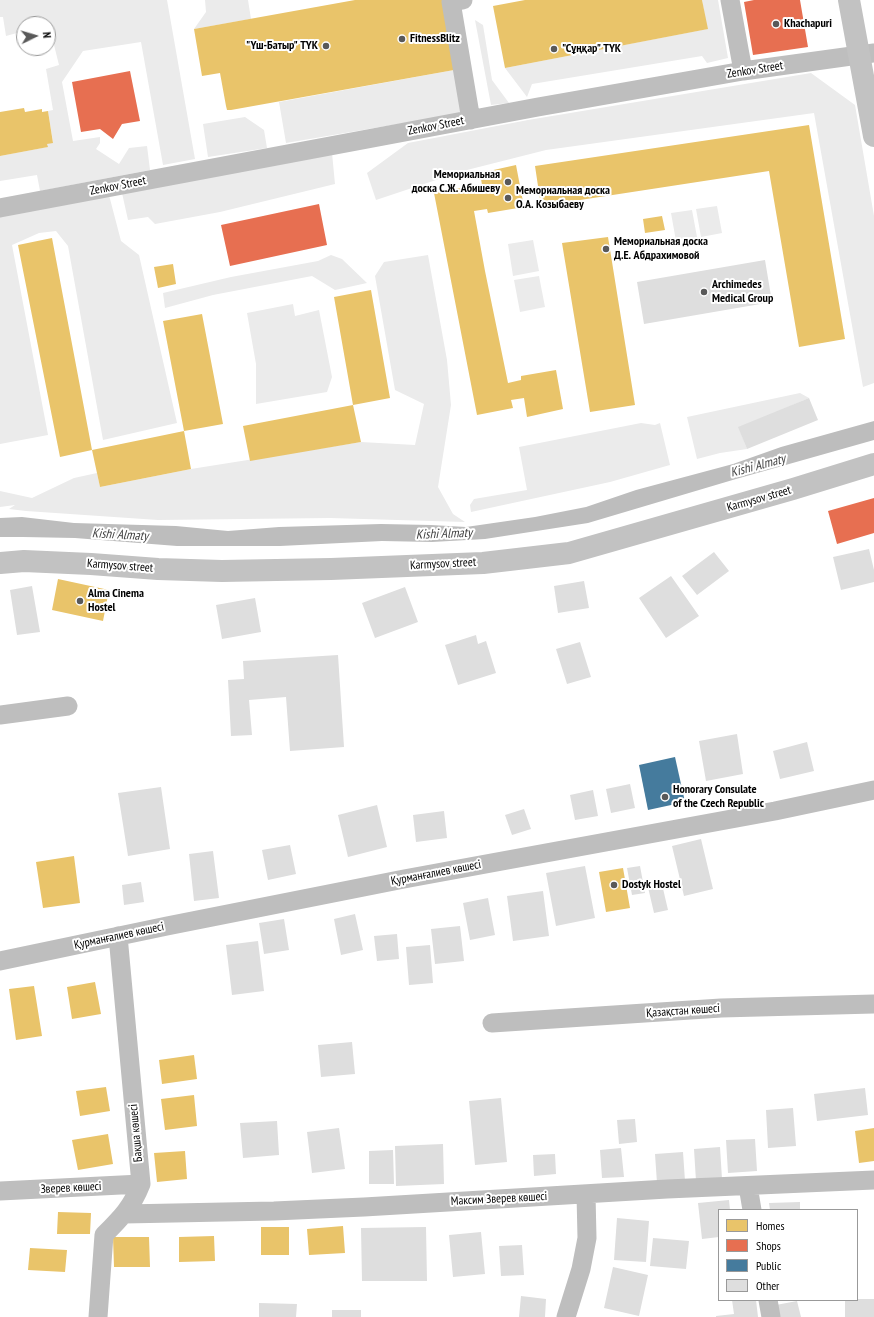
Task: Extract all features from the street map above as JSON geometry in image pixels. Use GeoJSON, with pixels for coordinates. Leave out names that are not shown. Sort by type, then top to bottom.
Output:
{"type":"FeatureCollection","features":[{"type":"Feature","properties":{"kind":"street"},"geometry":{"type":"LineString","coordinates":[[463,0],[451,2],[471,120]]}},
{"type":"Feature","properties":{"kind":"street"},"geometry":{"type":"LineString","coordinates":[[730,0],[743,71]]}},
{"type":"Feature","properties":{"kind":"street"},"geometry":{"type":"LineString","coordinates":[[849,0],[866,54],[874,136]]}},
{"type":"Feature","properties":{"kind":"street","name":"Zenkov Street"},"geometry":{"type":"LineString","coordinates":[[0,208],[743,71],[866,54]]}},
{"type":"Feature","properties":{"kind":"street","name":"Karmysov street"},"geometry":{"type":"LineString","coordinates":[[0,563],[24,561],[158,569],[222,571],[338,569],[483,562],[526,558],[569,553],[792,490],[874,464]]}},
{"type":"Feature","properties":{"kind":"street"},"geometry":{"type":"LineString","coordinates":[[0,716],[68,706]]}},
{"type":"Feature","properties":{"kind":"street","name":"Қурманғалиев көшесі"},"geometry":{"type":"LineString","coordinates":[[0,961],[458,868],[775,811],[874,790]]}},
{"type":"Feature","properties":{"kind":"street","name":"Бақша көшесі"},"geometry":{"type":"LineString","coordinates":[[98,1317],[104,1236],[135,1200],[141,1184],[118,936]]}},
{"type":"Feature","properties":{"kind":"street","name":"Қазақстан көшесі"},"geometry":{"type":"LineString","coordinates":[[492,1023],[721,1008],[874,1004]]}},
{"type":"Feature","properties":{"kind":"street","name":"Максим Зверев көшесі"},"geometry":{"type":"LineString","coordinates":[[124,1214],[274,1211],[874,1180]]}},
{"type":"Feature","properties":{"kind":"street","name":"Зверев көшесі"},"geometry":{"type":"LineString","coordinates":[[0,1191],[141,1184]]}},
{"type":"Feature","properties":{"kind":"street"},"geometry":{"type":"LineString","coordinates":[[748,1186],[752,1209]]}},
{"type":"Feature","properties":{"kind":"street"},"geometry":{"type":"LineString","coordinates":[[566,1317],[581,1269],[587,1238],[586,1194]]}},
{"type":"Feature","properties":{"kind":"street"},"geometry":{"type":"LineString","coordinates":[[768,1301],[771,1317]]}},
{"type":"Feature","properties":{"kind":"shaded area"},"geometry":{"type":"Polygon","coordinates":[[[0,0],[167,0],[195,159],[163,165],[141,42],[83,51],[62,82],[73,141],[100,137],[100,143],[96,149],[119,164],[129,148],[147,146],[150,170],[40,191],[37,175],[0,181],[0,156],[47,147],[47,144],[53,142],[48,111],[53,110],[46,69],[59,65],[56,53],[56,16],[16,16],[16,33],[6,36],[3,17],[0,17],[0,0]]]}},
{"type":"Feature","properties":{"kind":"shaded area"},"geometry":{"type":"Polygon","coordinates":[[[205,0],[248,0],[251,19],[194,29],[206,12],[205,0]]]}},
{"type":"Feature","properties":{"kind":"shaded area"},"geometry":{"type":"Polygon","coordinates":[[[702,0],[718,0],[728,58],[707,63],[702,56],[532,84],[527,97],[505,68],[707,29],[702,0]]]}},
{"type":"Feature","properties":{"kind":"shaded area"},"geometry":{"type":"Polygon","coordinates":[[[475,20],[483,25],[492,80],[509,103],[491,105],[475,20]]]}},
{"type":"Feature","properties":{"kind":"shaded area"},"geometry":{"type":"Polygon","coordinates":[[[454,70],[463,113],[286,143],[279,102],[454,70]]]}},
{"type":"Feature","properties":{"kind":"shaded area"},"geometry":{"type":"Polygon","coordinates":[[[811,73],[855,105],[874,216],[874,383],[863,387],[814,113],[546,150],[463,171],[376,200],[367,173],[408,143],[528,120],[811,73]]]}},
{"type":"Feature","properties":{"kind":"shaded area"},"geometry":{"type":"Polygon","coordinates":[[[245,117],[264,130],[267,148],[208,157],[203,124],[245,117]]]}},
{"type":"Feature","properties":{"kind":"shaded area"},"geometry":{"type":"Polygon","coordinates":[[[332,153],[335,184],[220,212],[155,224],[148,217],[128,220],[122,193],[332,153]]]}},
{"type":"Feature","properties":{"kind":"shaded area"},"geometry":{"type":"Polygon","coordinates":[[[109,195],[121,241],[139,255],[177,423],[103,440],[68,246],[56,231],[39,233],[12,245],[48,435],[0,444],[0,217],[109,195]]]}},
{"type":"Feature","properties":{"kind":"shaded area"},"geometry":{"type":"Polygon","coordinates":[[[717,206],[722,233],[701,237],[696,209],[717,206]]]}},
{"type":"Feature","properties":{"kind":"shaded area"},"geometry":{"type":"Polygon","coordinates":[[[692,210],[697,237],[676,241],[671,213],[692,210]]]}},
{"type":"Feature","properties":{"kind":"shaded area"},"geometry":{"type":"Polygon","coordinates":[[[533,240],[539,271],[513,276],[508,244],[533,240]]]}},
{"type":"Feature","properties":{"kind":"shaded area"},"geometry":{"type":"Polygon","coordinates":[[[331,255],[342,259],[367,283],[335,290],[312,276],[213,295],[165,308],[163,293],[231,277],[318,261],[331,255]]]}},
{"type":"Feature","properties":{"kind":"shaded area"},"geometry":{"type":"Polygon","coordinates":[[[428,255],[447,360],[451,405],[438,487],[453,514],[465,522],[330,518],[158,520],[9,509],[15,505],[0,507],[0,491],[32,498],[74,478],[97,473],[100,487],[191,469],[361,442],[415,445],[424,404],[395,390],[375,276],[384,262],[428,255]]]}},
{"type":"Feature","properties":{"kind":"shaded area"},"geometry":{"type":"Polygon","coordinates":[[[539,276],[545,307],[520,312],[514,280],[539,276]]]}},
{"type":"Feature","properties":{"kind":"shaded area"},"geometry":{"type":"Polygon","coordinates":[[[293,304],[295,316],[319,310],[332,377],[327,392],[256,404],[256,364],[247,313],[293,304]]]}},
{"type":"Feature","properties":{"kind":"shaded area"},"geometry":{"type":"Polygon","coordinates":[[[800,393],[809,398],[739,428],[747,449],[720,453],[697,459],[687,417],[800,393]]]}},
{"type":"Feature","properties":{"kind":"shaded area"},"geometry":{"type":"Polygon","coordinates":[[[641,423],[655,425],[660,423],[670,465],[610,482],[471,512],[470,505],[474,499],[527,490],[519,447],[641,423]]]}},
{"type":"Feature","properties":{"kind":"water","name":"Kіshі Almaty"},"geometry":{"type":"Polygon","coordinates":[[[874,421],[874,440],[588,523],[485,539],[432,542],[382,541],[280,546],[177,546],[75,538],[0,537],[0,518],[22,517],[74,523],[176,526],[228,531],[279,527],[381,524],[466,527],[535,517],[586,507],[636,490],[733,464],[781,447],[874,421]]]}},
{"type":"Feature","properties":{"kind":"building: Homes","name":"\"Үш-Батыр\" ТҮК"},"geometry":{"type":"Polygon","coordinates":[[[355,0],[446,0],[454,70],[231,110],[227,110],[220,73],[202,76],[194,29],[355,0]]]}},
{"type":"Feature","properties":{"kind":"building: Homes","name":"\"Сұңқар\" ТҮК"},"geometry":{"type":"Polygon","coordinates":[[[525,0],[702,0],[708,29],[505,68],[493,6],[525,0]]]}},
{"type":"Feature","properties":{"kind":"building: Homes"},"geometry":{"type":"Polygon","coordinates":[[[24,108],[25,112],[42,109],[42,112],[48,111],[53,143],[47,144],[48,147],[0,156],[0,112],[24,108]]]}},
{"type":"Feature","properties":{"kind":"building: Homes"},"geometry":{"type":"Polygon","coordinates":[[[809,125],[845,339],[799,347],[769,171],[541,206],[535,166],[809,125]]]}},
{"type":"Feature","properties":{"kind":"building: Homes"},"geometry":{"type":"Polygon","coordinates":[[[516,165],[524,207],[488,213],[487,209],[474,211],[485,271],[508,383],[521,380],[521,376],[556,370],[563,409],[527,417],[524,398],[511,400],[513,408],[477,415],[434,193],[470,186],[471,193],[483,191],[480,173],[516,165]]]}},
{"type":"Feature","properties":{"kind":"building: Homes"},"geometry":{"type":"Polygon","coordinates":[[[662,216],[665,230],[645,233],[643,219],[662,216]]]}},
{"type":"Feature","properties":{"kind":"building: Homes"},"geometry":{"type":"Polygon","coordinates":[[[608,237],[635,405],[590,412],[562,243],[608,237]]]}},
{"type":"Feature","properties":{"kind":"building: Homes"},"geometry":{"type":"Polygon","coordinates":[[[52,238],[92,450],[60,457],[18,245],[52,238]]]}},
{"type":"Feature","properties":{"kind":"building: Homes"},"geometry":{"type":"Polygon","coordinates":[[[173,264],[176,284],[158,288],[154,267],[173,264]]]}},
{"type":"Feature","properties":{"kind":"building: Homes"},"geometry":{"type":"Polygon","coordinates":[[[371,290],[390,398],[353,405],[334,297],[371,290]]]}},
{"type":"Feature","properties":{"kind":"building: Homes"},"geometry":{"type":"Polygon","coordinates":[[[202,314],[223,424],[184,431],[163,321],[202,314]]]}},
{"type":"Feature","properties":{"kind":"building: Homes"},"geometry":{"type":"Polygon","coordinates":[[[353,405],[361,442],[250,461],[243,426],[353,405]]]}},
{"type":"Feature","properties":{"kind":"building: Homes"},"geometry":{"type":"Polygon","coordinates":[[[184,431],[191,469],[100,487],[92,450],[184,431]]]}},
{"type":"Feature","properties":{"kind":"building: Homes"},"geometry":{"type":"Polygon","coordinates":[[[58,579],[109,590],[103,621],[52,610],[58,579]]]}},
{"type":"Feature","properties":{"kind":"building: Homes"},"geometry":{"type":"Polygon","coordinates":[[[74,856],[80,903],[43,908],[36,862],[74,856]]]}},
{"type":"Feature","properties":{"kind":"building: Homes"},"geometry":{"type":"Polygon","coordinates":[[[623,868],[630,908],[606,912],[599,872],[623,868]]]}},
{"type":"Feature","properties":{"kind":"building: Homes"},"geometry":{"type":"Polygon","coordinates":[[[95,982],[101,1014],[72,1019],[67,987],[95,982]]]}},
{"type":"Feature","properties":{"kind":"building: Homes"},"geometry":{"type":"Polygon","coordinates":[[[34,986],[42,1036],[16,1040],[9,989],[34,986]]]}},
{"type":"Feature","properties":{"kind":"building: Homes"},"geometry":{"type":"Polygon","coordinates":[[[194,1055],[197,1079],[162,1084],[159,1060],[194,1055]]]}},
{"type":"Feature","properties":{"kind":"building: Homes"},"geometry":{"type":"Polygon","coordinates":[[[106,1087],[110,1111],[80,1116],[76,1091],[106,1087]]]}},
{"type":"Feature","properties":{"kind":"building: Homes"},"geometry":{"type":"Polygon","coordinates":[[[194,1095],[197,1126],[165,1130],[161,1099],[194,1095]]]}},
{"type":"Feature","properties":{"kind":"building: Homes"},"geometry":{"type":"Polygon","coordinates":[[[874,1128],[874,1161],[859,1163],[855,1131],[874,1128]]]}},
{"type":"Feature","properties":{"kind":"building: Homes"},"geometry":{"type":"Polygon","coordinates":[[[108,1134],[113,1164],[78,1170],[72,1140],[108,1134]]]}},
{"type":"Feature","properties":{"kind":"building: Homes"},"geometry":{"type":"Polygon","coordinates":[[[185,1151],[187,1179],[157,1182],[154,1153],[185,1151]]]}},
{"type":"Feature","properties":{"kind":"building: Homes"},"geometry":{"type":"Polygon","coordinates":[[[58,1212],[91,1213],[90,1234],[57,1234],[58,1212]]]}},
{"type":"Feature","properties":{"kind":"building: Homes"},"geometry":{"type":"Polygon","coordinates":[[[343,1226],[345,1253],[309,1255],[307,1229],[343,1226]]]}},
{"type":"Feature","properties":{"kind":"building: Homes"},"geometry":{"type":"Polygon","coordinates":[[[261,1227],[289,1227],[289,1255],[261,1255],[261,1227]]]}},
{"type":"Feature","properties":{"kind":"building: Homes"},"geometry":{"type":"Polygon","coordinates":[[[214,1236],[215,1261],[179,1262],[179,1237],[214,1236]]]}},
{"type":"Feature","properties":{"kind":"building: Homes"},"geometry":{"type":"Polygon","coordinates":[[[113,1237],[149,1237],[150,1267],[114,1267],[113,1237]]]}},
{"type":"Feature","properties":{"kind":"building: Homes"},"geometry":{"type":"Polygon","coordinates":[[[30,1248],[67,1250],[65,1272],[28,1270],[30,1248]]]}},
{"type":"Feature","properties":{"kind":"building: Shops","name":"Khachapuri"},"geometry":{"type":"Polygon","coordinates":[[[754,0],[800,0],[808,47],[753,55],[744,2],[754,0]]]}},
{"type":"Feature","properties":{"kind":"building: Shops"},"geometry":{"type":"Polygon","coordinates":[[[130,71],[140,121],[122,124],[113,139],[100,129],[81,132],[72,82],[130,71]]]}},
{"type":"Feature","properties":{"kind":"building: Shops"},"geometry":{"type":"Polygon","coordinates":[[[319,204],[327,245],[230,266],[221,225],[319,204]]]}},
{"type":"Feature","properties":{"kind":"building: Shops"},"geometry":{"type":"Polygon","coordinates":[[[874,498],[874,533],[837,544],[828,511],[874,498]]]}},
{"type":"Feature","properties":{"kind":"building: Public"},"geometry":{"type":"Polygon","coordinates":[[[675,757],[685,802],[648,810],[639,765],[675,757]]]}},
{"type":"Feature","properties":{"kind":"building: Other","name":"Archimedes Medical Group"},"geometry":{"type":"Polygon","coordinates":[[[765,260],[772,302],[644,324],[637,282],[765,260]]]}},
{"type":"Feature","properties":{"kind":"building: Other"},"geometry":{"type":"Polygon","coordinates":[[[809,398],[818,420],[747,449],[738,427],[809,398]]]}},
{"type":"Feature","properties":{"kind":"building: Other"},"geometry":{"type":"Polygon","coordinates":[[[869,549],[874,570],[874,582],[841,590],[833,557],[869,549]]]}},
{"type":"Feature","properties":{"kind":"building: Other"},"geometry":{"type":"Polygon","coordinates":[[[714,552],[729,571],[697,595],[682,576],[714,552]]]}},
{"type":"Feature","properties":{"kind":"building: Other"},"geometry":{"type":"Polygon","coordinates":[[[671,576],[699,616],[666,638],[639,598],[671,576]]]}},
{"type":"Feature","properties":{"kind":"building: Other"},"geometry":{"type":"Polygon","coordinates":[[[584,581],[589,608],[558,613],[554,586],[584,581]]]}},
{"type":"Feature","properties":{"kind":"building: Other"},"geometry":{"type":"Polygon","coordinates":[[[32,586],[40,632],[17,635],[10,590],[32,586]]]}},
{"type":"Feature","properties":{"kind":"building: Other"},"geometry":{"type":"Polygon","coordinates":[[[405,587],[418,622],[375,638],[362,603],[405,587]]]}},
{"type":"Feature","properties":{"kind":"building: Other"},"geometry":{"type":"Polygon","coordinates":[[[255,598],[261,632],[222,639],[216,605],[255,598]]]}},
{"type":"Feature","properties":{"kind":"building: Other"},"geometry":{"type":"Polygon","coordinates":[[[476,635],[478,644],[486,641],[496,673],[458,685],[445,645],[476,635]]]}},
{"type":"Feature","properties":{"kind":"building: Other"},"geometry":{"type":"Polygon","coordinates":[[[580,642],[591,677],[567,684],[556,649],[580,642]]]}},
{"type":"Feature","properties":{"kind":"building: Other"},"geometry":{"type":"Polygon","coordinates":[[[338,655],[344,747],[290,751],[286,697],[249,700],[252,735],[231,736],[228,680],[244,679],[243,661],[338,655]]]}},
{"type":"Feature","properties":{"kind":"building: Other"},"geometry":{"type":"Polygon","coordinates":[[[737,734],[743,774],[706,781],[699,741],[737,734]]]}},
{"type":"Feature","properties":{"kind":"building: Other"},"geometry":{"type":"Polygon","coordinates":[[[807,742],[814,771],[780,779],[773,751],[807,742]]]}},
{"type":"Feature","properties":{"kind":"building: Other"},"geometry":{"type":"Polygon","coordinates":[[[630,784],[635,808],[611,813],[606,789],[630,784]]]}},
{"type":"Feature","properties":{"kind":"building: Other"},"geometry":{"type":"Polygon","coordinates":[[[161,787],[170,849],[128,856],[118,793],[161,787]]]}},
{"type":"Feature","properties":{"kind":"building: Other"},"geometry":{"type":"Polygon","coordinates":[[[593,790],[598,816],[575,820],[570,795],[593,790]]]}},
{"type":"Feature","properties":{"kind":"building: Other"},"geometry":{"type":"Polygon","coordinates":[[[377,805],[387,847],[348,857],[338,815],[377,805]]]}},
{"type":"Feature","properties":{"kind":"building: Other"},"geometry":{"type":"Polygon","coordinates":[[[524,809],[531,829],[512,835],[505,815],[524,809]]]}},
{"type":"Feature","properties":{"kind":"building: Other"},"geometry":{"type":"Polygon","coordinates":[[[444,811],[447,838],[416,842],[413,815],[444,811]]]}},
{"type":"Feature","properties":{"kind":"building: Other"},"geometry":{"type":"Polygon","coordinates":[[[701,839],[713,889],[684,896],[672,846],[701,839]]]}},
{"type":"Feature","properties":{"kind":"building: Other"},"geometry":{"type":"Polygon","coordinates":[[[290,845],[296,874],[268,880],[262,850],[290,845]]]}},
{"type":"Feature","properties":{"kind":"building: Other"},"geometry":{"type":"Polygon","coordinates":[[[213,851],[219,898],[194,901],[189,854],[213,851]]]}},
{"type":"Feature","properties":{"kind":"building: Other"},"geometry":{"type":"Polygon","coordinates":[[[585,866],[595,918],[556,926],[546,873],[585,866]]]}},
{"type":"Feature","properties":{"kind":"building: Other"},"geometry":{"type":"Polygon","coordinates":[[[640,866],[645,893],[632,895],[627,868],[640,866]]]}},
{"type":"Feature","properties":{"kind":"building: Other"},"geometry":{"type":"Polygon","coordinates":[[[661,880],[668,910],[654,913],[647,883],[661,880]]]}},
{"type":"Feature","properties":{"kind":"building: Other"},"geometry":{"type":"Polygon","coordinates":[[[141,882],[144,902],[124,905],[122,885],[141,882]]]}},
{"type":"Feature","properties":{"kind":"building: Other"},"geometry":{"type":"Polygon","coordinates":[[[543,891],[549,936],[513,941],[507,896],[543,891]]]}},
{"type":"Feature","properties":{"kind":"building: Other"},"geometry":{"type":"Polygon","coordinates":[[[488,898],[495,935],[470,940],[463,903],[488,898]]]}},
{"type":"Feature","properties":{"kind":"building: Other"},"geometry":{"type":"Polygon","coordinates":[[[355,914],[363,950],[341,955],[334,919],[355,914]]]}},
{"type":"Feature","properties":{"kind":"building: Other"},"geometry":{"type":"Polygon","coordinates":[[[284,919],[289,950],[264,954],[259,923],[284,919]]]}},
{"type":"Feature","properties":{"kind":"building: Other"},"geometry":{"type":"Polygon","coordinates":[[[460,926],[464,961],[435,964],[431,929],[460,926]]]}},
{"type":"Feature","properties":{"kind":"building: Other"},"geometry":{"type":"Polygon","coordinates":[[[397,934],[399,959],[377,961],[374,936],[397,934]]]}},
{"type":"Feature","properties":{"kind":"building: Other"},"geometry":{"type":"Polygon","coordinates":[[[258,941],[264,991],[232,995],[226,945],[258,941]]]}},
{"type":"Feature","properties":{"kind":"building: Other"},"geometry":{"type":"Polygon","coordinates":[[[430,945],[433,983],[409,985],[406,947],[430,945]]]}},
{"type":"Feature","properties":{"kind":"building: Other"},"geometry":{"type":"Polygon","coordinates":[[[352,1042],[355,1074],[321,1077],[318,1045],[352,1042]]]}},
{"type":"Feature","properties":{"kind":"building: Other"},"geometry":{"type":"Polygon","coordinates":[[[865,1088],[868,1115],[817,1121],[814,1094],[865,1088]]]}},
{"type":"Feature","properties":{"kind":"building: Other"},"geometry":{"type":"Polygon","coordinates":[[[501,1098],[507,1162],[475,1165],[469,1101],[501,1098]]]}},
{"type":"Feature","properties":{"kind":"building: Other"},"geometry":{"type":"Polygon","coordinates":[[[793,1108],[796,1146],[768,1148],[766,1110],[793,1108]]]}},
{"type":"Feature","properties":{"kind":"building: Other"},"geometry":{"type":"Polygon","coordinates":[[[635,1119],[637,1142],[619,1144],[617,1120],[635,1119]]]}},
{"type":"Feature","properties":{"kind":"building: Other"},"geometry":{"type":"Polygon","coordinates":[[[277,1121],[279,1155],[243,1158],[240,1123],[277,1121]]]}},
{"type":"Feature","properties":{"kind":"building: Other"},"geometry":{"type":"Polygon","coordinates":[[[339,1128],[345,1169],[312,1173],[307,1132],[339,1128]]]}},
{"type":"Feature","properties":{"kind":"building: Other"},"geometry":{"type":"Polygon","coordinates":[[[755,1139],[757,1171],[728,1173],[726,1140],[755,1139]]]}},
{"type":"Feature","properties":{"kind":"building: Other"},"geometry":{"type":"Polygon","coordinates":[[[443,1144],[444,1184],[396,1186],[395,1146],[443,1144]]]}},
{"type":"Feature","properties":{"kind":"building: Other"},"geometry":{"type":"Polygon","coordinates":[[[720,1147],[722,1179],[696,1181],[694,1149],[720,1147]]]}},
{"type":"Feature","properties":{"kind":"building: Other"},"geometry":{"type":"Polygon","coordinates":[[[621,1148],[624,1177],[602,1178],[600,1150],[621,1148]]]}},
{"type":"Feature","properties":{"kind":"building: Other"},"geometry":{"type":"Polygon","coordinates":[[[393,1150],[394,1184],[369,1184],[369,1151],[393,1150]]]}},
{"type":"Feature","properties":{"kind":"building: Other"},"geometry":{"type":"Polygon","coordinates":[[[683,1152],[685,1181],[657,1183],[655,1154],[683,1152]]]}},
{"type":"Feature","properties":{"kind":"building: Other"},"geometry":{"type":"Polygon","coordinates":[[[555,1154],[556,1174],[534,1176],[533,1155],[555,1154]]]}},
{"type":"Feature","properties":{"kind":"building: Other"},"geometry":{"type":"Polygon","coordinates":[[[729,1200],[730,1209],[718,1209],[718,1237],[702,1239],[698,1203],[729,1200]]]}},
{"type":"Feature","properties":{"kind":"building: Other"},"geometry":{"type":"Polygon","coordinates":[[[800,1202],[800,1209],[770,1209],[769,1203],[800,1202]]]}},
{"type":"Feature","properties":{"kind":"building: Other"},"geometry":{"type":"Polygon","coordinates":[[[617,1218],[649,1221],[646,1262],[614,1260],[617,1218]]]}},
{"type":"Feature","properties":{"kind":"building: Other"},"geometry":{"type":"Polygon","coordinates":[[[426,1227],[427,1281],[362,1281],[361,1228],[426,1227]]]}},
{"type":"Feature","properties":{"kind":"building: Other"},"geometry":{"type":"Polygon","coordinates":[[[481,1232],[485,1274],[453,1277],[449,1235],[481,1232]]]}},
{"type":"Feature","properties":{"kind":"building: Other"},"geometry":{"type":"Polygon","coordinates":[[[653,1238],[689,1241],[686,1269],[650,1266],[653,1238]]]}},
{"type":"Feature","properties":{"kind":"building: Other"},"geometry":{"type":"Polygon","coordinates":[[[522,1245],[524,1275],[501,1276],[499,1246],[522,1245]]]}},
{"type":"Feature","properties":{"kind":"building: Other"},"geometry":{"type":"Polygon","coordinates":[[[613,1267],[648,1275],[639,1316],[604,1308],[613,1267]]]}},
{"type":"Feature","properties":{"kind":"building: Other"},"geometry":{"type":"Polygon","coordinates":[[[521,1296],[546,1299],[545,1317],[519,1317],[521,1296]]]}},
{"type":"Feature","properties":{"kind":"building: Other"},"geometry":{"type":"Polygon","coordinates":[[[874,1299],[874,1317],[845,1317],[845,1301],[874,1299]]]}},
{"type":"Feature","properties":{"kind":"building: Other"},"geometry":{"type":"Polygon","coordinates":[[[732,1301],[756,1301],[758,1317],[716,1317],[734,1314],[732,1301]]]}},
{"type":"Feature","properties":{"kind":"building: Other"},"geometry":{"type":"Polygon","coordinates":[[[797,1301],[801,1317],[778,1317],[776,1305],[797,1301]]]}},
{"type":"Feature","properties":{"kind":"building: Other"},"geometry":{"type":"Polygon","coordinates":[[[259,1303],[297,1304],[296,1317],[259,1317],[259,1303]]]}},
{"type":"Feature","properties":{"kind":"building: Other"},"geometry":{"type":"Polygon","coordinates":[[[332,1310],[361,1310],[361,1317],[332,1317],[332,1310]]]}},
{"type":"Feature","properties":{"kind":"place","name":"Khachapuri"},"geometry":{"type":"Point","coordinates":[776,24]}},
{"type":"Feature","properties":{"kind":"place","name":"FitnessBlitz"},"geometry":{"type":"Point","coordinates":[402,39]}},
{"type":"Feature","properties":{"kind":"place","name":"\"Үш-Батыр\" ТҮК"},"geometry":{"type":"Point","coordinates":[326,46]}},
{"type":"Feature","properties":{"kind":"place","name":"\"Сұңқар\" ТҮК"},"geometry":{"type":"Point","coordinates":[554,49]}},
{"type":"Feature","properties":{"kind":"place","name":"Мемориальная доска С.Ж. Абишеву"},"geometry":{"type":"Point","coordinates":[508,182]}},
{"type":"Feature","properties":{"kind":"place","name":"Мемориальная доска О.А. Козыбаеву"},"geometry":{"type":"Point","coordinates":[508,198]}},
{"type":"Feature","properties":{"kind":"place","name":"Мемориальная доска Д.Е. Абдрахимовой"},"geometry":{"type":"Point","coordinates":[606,249]}},
{"type":"Feature","properties":{"kind":"place","name":"Archimedes Medical Group"},"geometry":{"type":"Point","coordinates":[704,292]}},
{"type":"Feature","properties":{"kind":"place","name":"Alma Cinema Hostel"},"geometry":{"type":"Point","coordinates":[80,601]}},
{"type":"Feature","properties":{"kind":"place","name":"Honorary Consulate of the Czech Republic"},"geometry":{"type":"Point","coordinates":[665,797]}},
{"type":"Feature","properties":{"kind":"place","name":"Dostyk Hostel"},"geometry":{"type":"Point","coordinates":[614,885]}}]}
